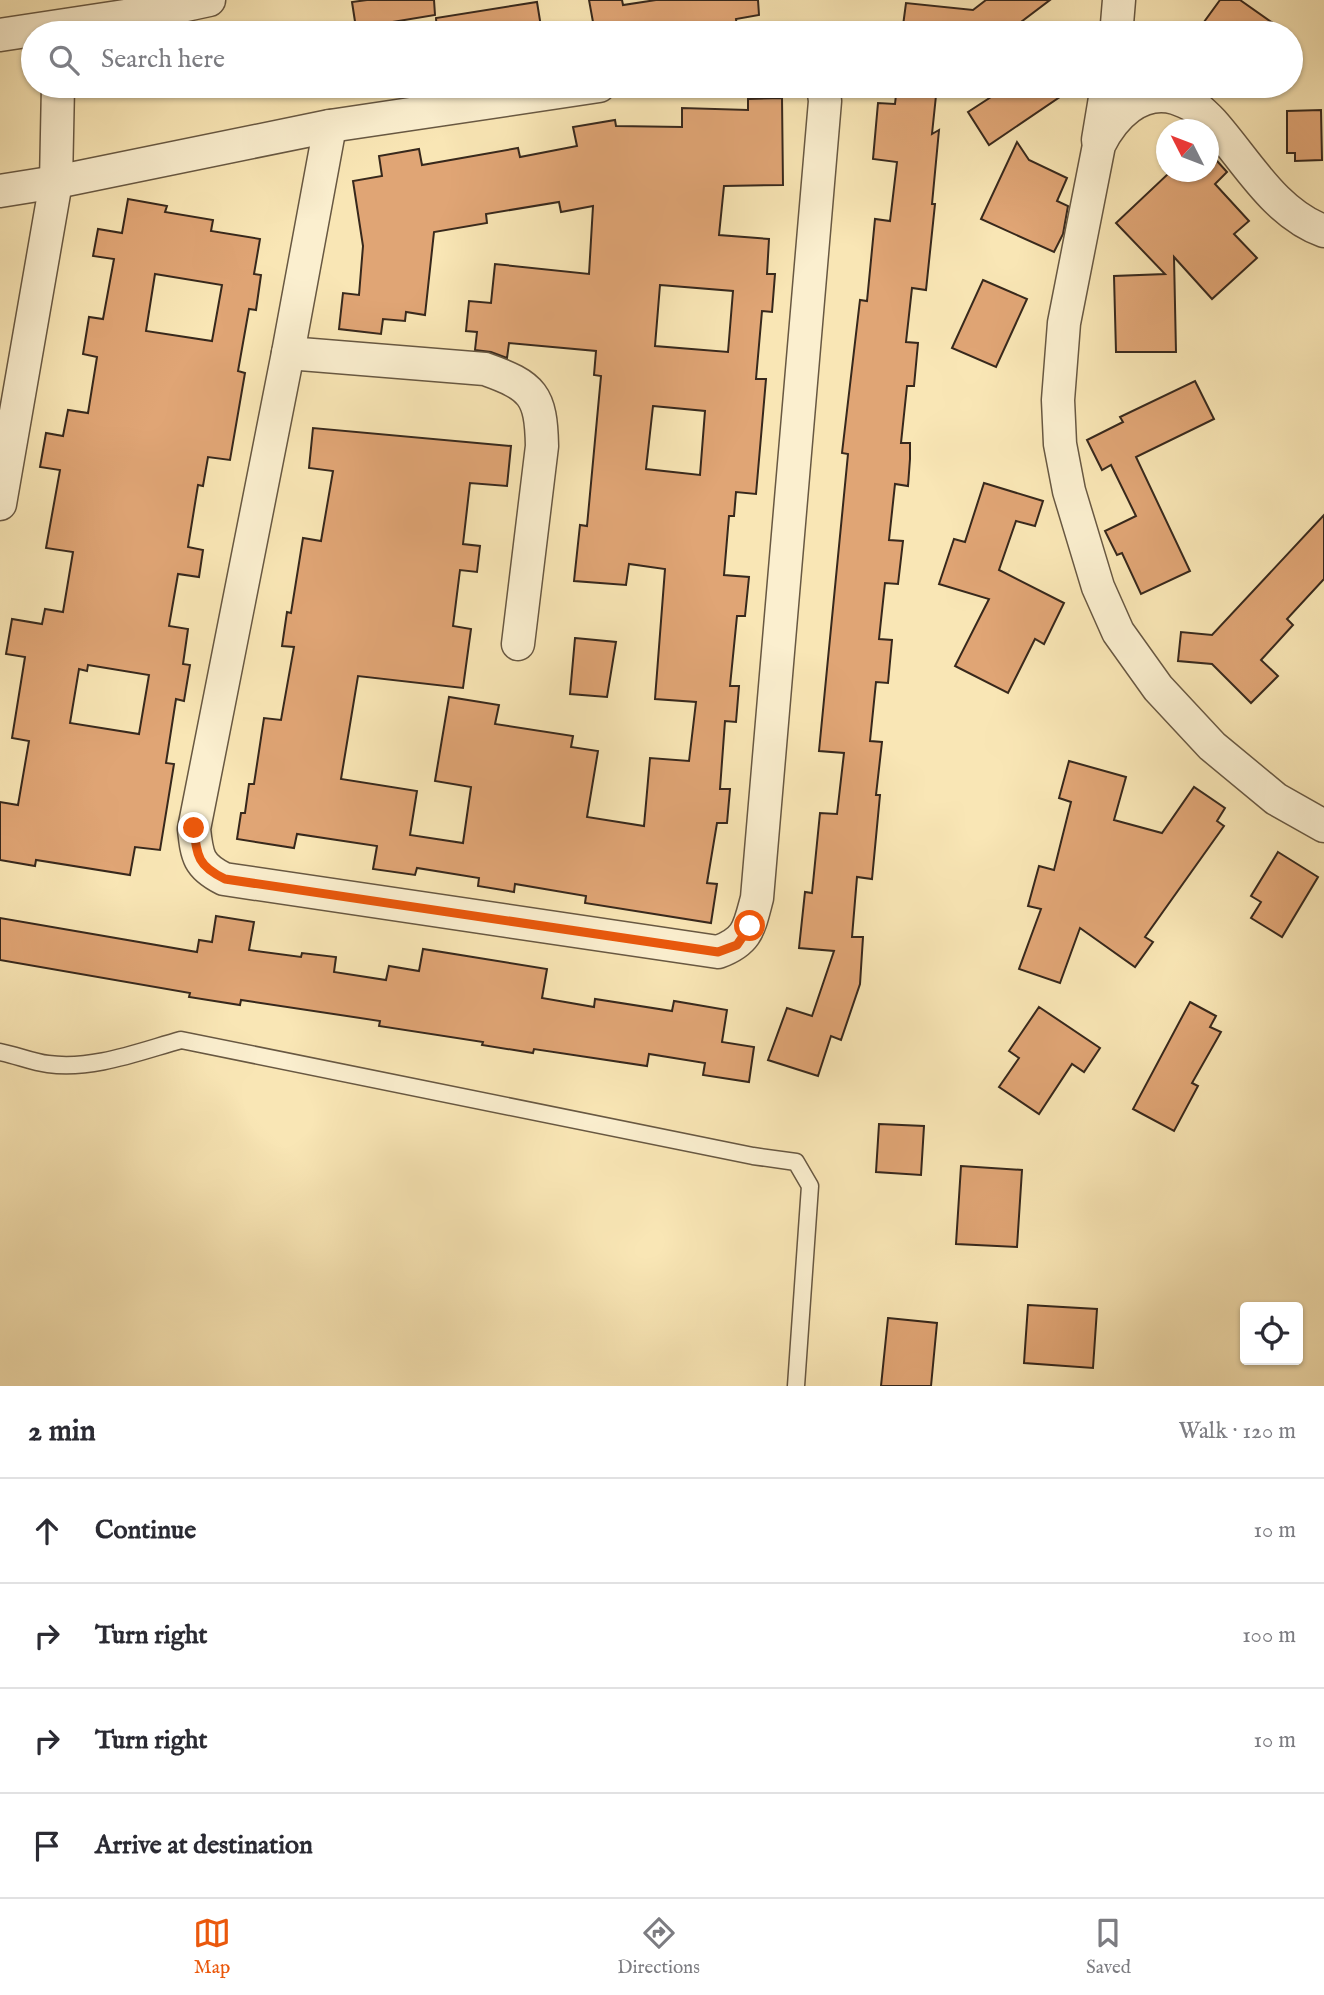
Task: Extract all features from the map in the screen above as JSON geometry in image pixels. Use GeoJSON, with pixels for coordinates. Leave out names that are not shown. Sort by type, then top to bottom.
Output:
{"type":"FeatureCollection","features":[{"type":"Feature","properties":{"kind":"street"},"geometry":{"type":"LineString","coordinates":[[59,20],[158,12],[209,0]]}},
{"type":"Feature","properties":{"kind":"street"},"geometry":{"type":"LineString","coordinates":[[0,35],[21,30]]}},
{"type":"Feature","properties":{"kind":"street"},"geometry":{"type":"LineString","coordinates":[[0,504],[56,181],[58,98]]}},
{"type":"Feature","properties":{"kind":"street"},"geometry":{"type":"LineString","coordinates":[[0,191],[330,126],[518,98]]}},
{"type":"Feature","properties":{"kind":"street"},"geometry":{"type":"LineString","coordinates":[[330,126],[194,828],[201,863],[211,873],[225,879],[718,952],[737,945],[750,926],[757,898],[823,98]]}},
{"type":"Feature","properties":{"kind":"street"},"geometry":{"type":"LineString","coordinates":[[1105,98],[1064,323],[1058,400],[1060,444],[1069,491],[1098,586],[1118,632],[1157,688],[1212,746],[1276,799],[1324,826]]}},
{"type":"Feature","properties":{"kind":"street"},"geometry":{"type":"LineString","coordinates":[[1094,163],[1108,126],[1120,113],[1150,98]]}},
{"type":"Feature","properties":{"kind":"street"},"geometry":{"type":"LineString","coordinates":[[1175,98],[1196,107]]}},
{"type":"Feature","properties":{"kind":"street"},"geometry":{"type":"LineString","coordinates":[[1185,98],[1211,121],[1277,201],[1310,226],[1324,231]]}},
{"type":"Feature","properties":{"kind":"street"},"geometry":{"type":"LineString","coordinates":[[288,353],[485,369],[512,379],[533,394],[541,419],[542,446],[519,644]]}},
{"type":"Feature","properties":{"kind":"lane"},"geometry":{"type":"LineString","coordinates":[[0,1052],[48,1064],[85,1064],[103,1062],[181,1040],[753,1156],[796,1162],[810,1186],[796,1386]]}},
{"type":"Feature","properties":{"kind":"building"},"geometry":{"type":"Polygon","coordinates":[[[434,0],[435,15],[399,21],[355,21],[352,2],[434,0]]]}},
{"type":"Feature","properties":{"kind":"building"},"geometry":{"type":"Polygon","coordinates":[[[589,0],[622,0],[623,5],[656,0],[758,0],[759,15],[736,21],[593,21],[589,0]]]}},
{"type":"Feature","properties":{"kind":"building"},"geometry":{"type":"Polygon","coordinates":[[[986,0],[1050,0],[1022,21],[904,21],[906,3],[973,10],[986,0]]]}},
{"type":"Feature","properties":{"kind":"building"},"geometry":{"type":"Polygon","coordinates":[[[1220,0],[1240,0],[1270,21],[1205,21],[1220,0]]]}},
{"type":"Feature","properties":{"kind":"building"},"geometry":{"type":"Polygon","coordinates":[[[537,2],[540,21],[436,21],[436,18],[537,2]]]}},
{"type":"Feature","properties":{"kind":"building"},"geometry":{"type":"Polygon","coordinates":[[[782,98],[783,185],[724,186],[719,235],[769,239],[767,274],[775,274],[772,312],[762,311],[756,379],[766,379],[756,494],[736,492],[734,516],[729,516],[724,575],[749,577],[745,616],[737,616],[730,686],[739,686],[736,722],[725,721],[720,789],[730,789],[727,823],[717,823],[707,883],[717,884],[711,923],[585,903],[586,896],[515,884],[514,892],[478,886],[479,878],[417,868],[415,875],[373,869],[377,846],[297,834],[294,848],[237,839],[241,813],[245,813],[249,784],[254,784],[264,718],[281,720],[294,647],[282,646],[287,612],[291,613],[303,538],[321,541],[333,471],[309,468],[313,428],[511,446],[507,486],[470,483],[463,544],[480,546],[477,572],[460,570],[453,626],[471,629],[463,688],[358,676],[341,779],[417,791],[410,835],[463,843],[471,787],[435,781],[449,697],[499,705],[495,724],[573,736],[571,747],[598,751],[587,817],[644,826],[650,758],[689,761],[696,702],[655,699],[665,569],[629,564],[626,585],[574,581],[580,525],[587,526],[601,376],[594,375],[596,351],[509,343],[507,358],[475,350],[477,332],[466,331],[469,301],[491,303],[495,264],[589,274],[593,206],[561,212],[559,202],[486,214],[487,223],[434,232],[425,315],[406,312],[405,321],[383,319],[381,334],[339,329],[343,293],[359,295],[363,246],[353,181],[382,176],[379,156],[419,149],[422,165],[518,148],[520,157],[577,146],[573,127],[615,120],[616,126],[682,127],[682,108],[748,110],[748,99],[782,98]],[[660,285],[655,346],[728,352],[733,291],[660,285]],[[653,406],[646,469],[700,475],[705,411],[653,406]]]}},
{"type":"Feature","properties":{"kind":"building"},"geometry":{"type":"Polygon","coordinates":[[[896,98],[936,98],[932,134],[939,130],[932,204],[935,204],[926,290],[912,288],[906,342],[918,343],[914,386],[907,386],[901,443],[910,443],[910,459],[908,486],[895,484],[889,540],[903,541],[898,584],[885,583],[879,639],[892,640],[888,683],[876,682],[870,741],[882,742],[876,795],[880,795],[872,879],[857,877],[852,937],[863,937],[860,984],[841,1040],[831,1036],[818,1076],[768,1060],[787,1008],[812,1016],[834,951],[799,948],[805,892],[812,893],[820,813],[837,814],[844,753],[819,751],[848,454],[842,453],[860,300],[867,301],[875,219],[890,221],[897,162],[873,159],[878,103],[895,104],[896,98]]]}},
{"type":"Feature","properties":{"kind":"building"},"geometry":{"type":"Polygon","coordinates":[[[990,98],[1058,98],[989,145],[968,112],[990,98]]]}},
{"type":"Feature","properties":{"kind":"building"},"geometry":{"type":"Polygon","coordinates":[[[1321,110],[1322,160],[1295,161],[1295,153],[1287,153],[1287,111],[1321,110]]]}},
{"type":"Feature","properties":{"kind":"building"},"geometry":{"type":"Polygon","coordinates":[[[1017,142],[1029,160],[1067,178],[1057,201],[1068,206],[1063,234],[1054,252],[981,219],[1017,142]]]}},
{"type":"Feature","properties":{"kind":"building"},"geometry":{"type":"Polygon","coordinates":[[[1219,163],[1227,172],[1219,180],[1219,163]]]}},
{"type":"Feature","properties":{"kind":"building"},"geometry":{"type":"Polygon","coordinates":[[[1160,182],[1217,182],[1215,184],[1249,221],[1234,234],[1257,258],[1212,299],[1174,257],[1176,352],[1116,352],[1114,276],[1165,274],[1116,223],[1160,182]]]}},
{"type":"Feature","properties":{"kind":"building"},"geometry":{"type":"Polygon","coordinates":[[[128,199],[167,206],[165,212],[213,220],[211,231],[260,239],[254,274],[261,275],[256,310],[249,309],[238,371],[245,373],[230,460],[208,457],[203,486],[198,485],[188,547],[203,550],[199,577],[178,574],[169,626],[188,629],[183,664],[190,665],[184,701],[176,699],[166,763],[174,764],[160,850],[135,847],[130,875],[36,860],[35,866],[0,860],[0,802],[18,805],[29,741],[12,738],[25,657],[6,654],[12,619],[42,624],[45,609],[63,612],[73,552],[46,548],[60,470],[40,467],[46,433],[63,436],[68,410],[88,413],[97,357],[83,354],[89,317],[103,319],[114,259],[93,256],[98,229],[122,233],[128,199]],[[155,274],[146,331],[212,341],[222,285],[155,274]],[[88,665],[87,671],[79,669],[70,723],[139,734],[149,675],[88,665]]]}},
{"type":"Feature","properties":{"kind":"building"},"geometry":{"type":"Polygon","coordinates":[[[983,280],[1027,299],[996,367],[952,348],[983,280]]]}},
{"type":"Feature","properties":{"kind":"building"},"geometry":{"type":"Polygon","coordinates":[[[1195,381],[1214,419],[1136,457],[1190,571],[1141,594],[1122,553],[1117,555],[1105,531],[1136,516],[1111,465],[1102,470],[1087,440],[1123,422],[1120,417],[1195,381]]]}},
{"type":"Feature","properties":{"kind":"building"},"geometry":{"type":"Polygon","coordinates":[[[984,483],[1043,501],[1035,526],[1016,521],[999,570],[1064,603],[1044,644],[1035,639],[1008,693],[955,666],[989,599],[939,584],[954,539],[965,542],[984,483]]]}},
{"type":"Feature","properties":{"kind":"building"},"geometry":{"type":"Polygon","coordinates":[[[1324,515],[1324,579],[1287,619],[1293,625],[1261,660],[1278,676],[1251,703],[1212,664],[1178,661],[1181,632],[1212,635],[1324,515]]]}},
{"type":"Feature","properties":{"kind":"building"},"geometry":{"type":"Polygon","coordinates":[[[575,638],[616,642],[607,697],[570,694],[575,638]]]}},
{"type":"Feature","properties":{"kind":"building"},"geometry":{"type":"Polygon","coordinates":[[[1069,761],[1126,777],[1114,820],[1162,833],[1194,787],[1225,808],[1217,821],[1224,826],[1145,937],[1153,942],[1135,967],[1080,928],[1060,983],[1019,969],[1041,909],[1028,906],[1039,866],[1054,870],[1071,802],[1059,798],[1069,761]]]}},
{"type":"Feature","properties":{"kind":"building"},"geometry":{"type":"Polygon","coordinates":[[[1278,852],[1318,877],[1282,937],[1251,918],[1261,902],[1251,896],[1278,852]]]}},
{"type":"Feature","properties":{"kind":"building"},"geometry":{"type":"Polygon","coordinates":[[[216,916],[254,922],[249,950],[301,957],[302,953],[336,957],[334,972],[386,980],[389,966],[419,971],[423,949],[547,969],[542,998],[594,1007],[595,999],[672,1011],[674,1001],[727,1010],[722,1042],[754,1047],[749,1082],[703,1075],[705,1063],[649,1054],[647,1066],[534,1049],[533,1053],[482,1045],[483,1042],[379,1026],[380,1021],[241,1000],[240,1005],[189,997],[190,993],[0,960],[0,918],[197,952],[199,940],[212,942],[216,916]]]}},
{"type":"Feature","properties":{"kind":"building"},"geometry":{"type":"Polygon","coordinates":[[[1190,1002],[1216,1016],[1210,1027],[1221,1032],[1192,1083],[1198,1086],[1174,1131],[1133,1109],[1190,1002]]]}},
{"type":"Feature","properties":{"kind":"building"},"geometry":{"type":"Polygon","coordinates":[[[1039,1007],[1100,1048],[1084,1072],[1072,1064],[1039,1114],[999,1087],[1019,1058],[1009,1051],[1039,1007]]]}},
{"type":"Feature","properties":{"kind":"building"},"geometry":{"type":"Polygon","coordinates":[[[879,1124],[924,1126],[921,1175],[876,1172],[879,1124]]]}},
{"type":"Feature","properties":{"kind":"building"},"geometry":{"type":"Polygon","coordinates":[[[961,1166],[1022,1170],[1017,1247],[956,1244],[961,1166]]]}},
{"type":"Feature","properties":{"kind":"building"},"geometry":{"type":"Polygon","coordinates":[[[1028,1305],[1097,1309],[1093,1368],[1024,1363],[1028,1305]]]}},
{"type":"Feature","properties":{"kind":"building"},"geometry":{"type":"Polygon","coordinates":[[[888,1318],[937,1323],[931,1386],[881,1386],[888,1318]]]}},
{"type":"Feature","properties":{"kind":"route"},"geometry":{"type":"LineString","coordinates":[[194,828],[201,863],[211,873],[225,879],[694,950],[718,952],[737,945],[750,926]]}}]}
